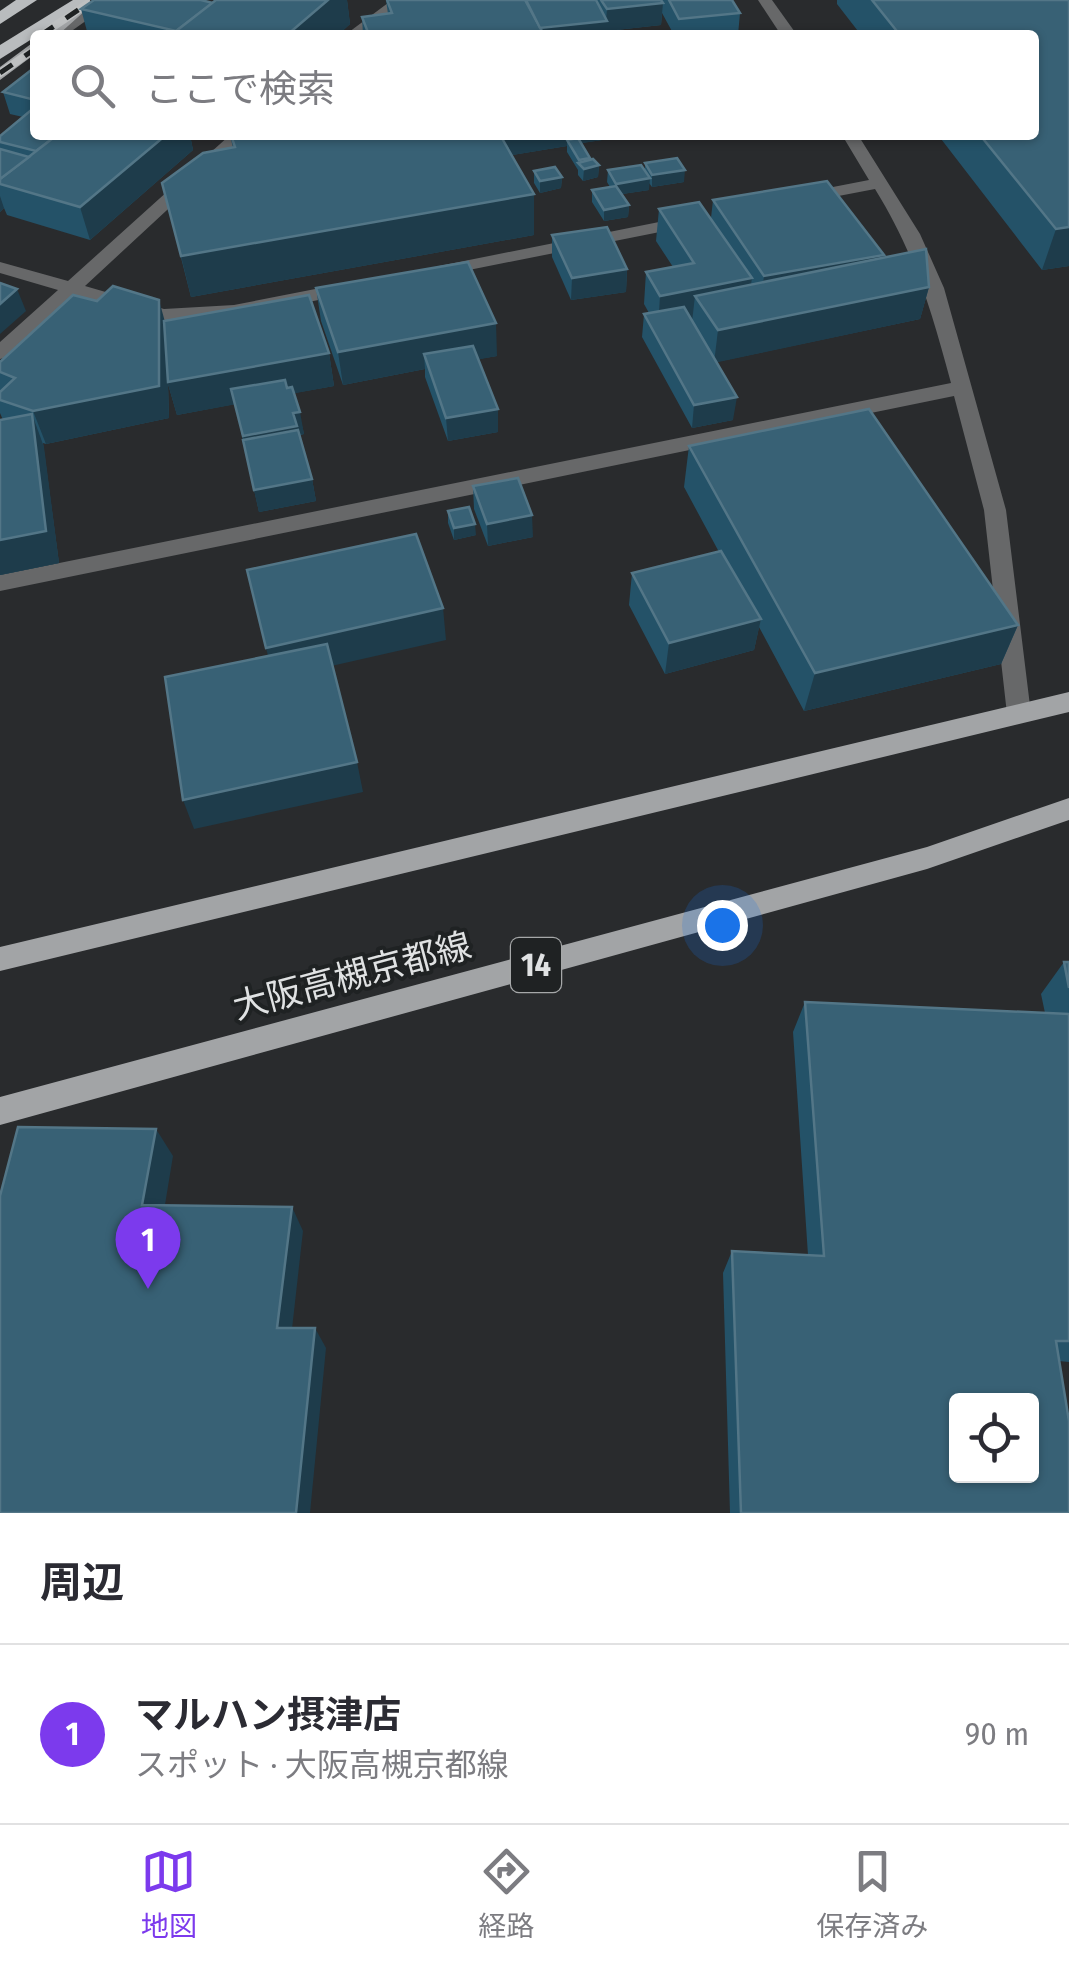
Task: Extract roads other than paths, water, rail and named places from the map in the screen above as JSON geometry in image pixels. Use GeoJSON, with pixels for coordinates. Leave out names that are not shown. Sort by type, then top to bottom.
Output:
{"type":"FeatureCollection","features":[{"type":"Feature","properties":{"kind":"highway"},"geometry":{"type":"LineString","coordinates":[[0,19],[28,0]]}},
{"type":"Feature","properties":{"kind":"highway"},"geometry":{"type":"LineString","coordinates":[[47,30],[88,0]]}},
{"type":"Feature","properties":{"kind":"highway"},"geometry":{"type":"LineString","coordinates":[[8,58],[30,42]]}},
{"type":"Feature","properties":{"kind":"main road"},"geometry":{"type":"LineString","coordinates":[[55,30],[88,0]]}},
{"type":"Feature","properties":{"kind":"main road"},"geometry":{"type":"LineString","coordinates":[[0,75],[8,58]]}},
{"type":"Feature","properties":{"kind":"main road"},"geometry":{"type":"LineString","coordinates":[[0,959],[1069,702]]}},
{"type":"Feature","properties":{"kind":"main road","name":"大阪高槻京都線"},"geometry":{"type":"LineString","coordinates":[[0,1110],[928,858],[1069,809]]}},
{"type":"Feature","properties":{"kind":"street"},"geometry":{"type":"LineString","coordinates":[[63,30],[108,0]]}},
{"type":"Feature","properties":{"kind":"street"},"geometry":{"type":"LineString","coordinates":[[361,30],[402,0]]}},
{"type":"Feature","properties":{"kind":"street"},"geometry":{"type":"LineString","coordinates":[[764,0],[785,30]]}},
{"type":"Feature","properties":{"kind":"street"},"geometry":{"type":"LineString","coordinates":[[0,354],[234,140]]}},
{"type":"Feature","properties":{"kind":"street"},"geometry":{"type":"LineString","coordinates":[[853,140],[911,234],[936,288],[995,510],[1019,714]]}},
{"type":"Feature","properties":{"kind":"street"},"geometry":{"type":"LineString","coordinates":[[782,202],[880,183]]}},
{"type":"Feature","properties":{"kind":"street"},"geometry":{"type":"LineString","coordinates":[[410,276],[704,218]]}},
{"type":"Feature","properties":{"kind":"street"},"geometry":{"type":"LineString","coordinates":[[0,267],[163,315],[234,312],[371,284]]}},
{"type":"Feature","properties":{"kind":"street"},"geometry":{"type":"LineString","coordinates":[[0,583],[960,388]]}},
{"type":"Feature","properties":{"kind":"railway"},"geometry":{"type":"LineString","coordinates":[[48,30],[93,0]]}},
{"type":"Feature","properties":{"kind":"railway"},"geometry":{"type":"LineString","coordinates":[[0,73],[30,52]]}},
{"type":"Feature","properties":{"kind":"place","name":"マルハン摂津店"},"geometry":{"type":"Point","coordinates":[148,1289]}}]}
